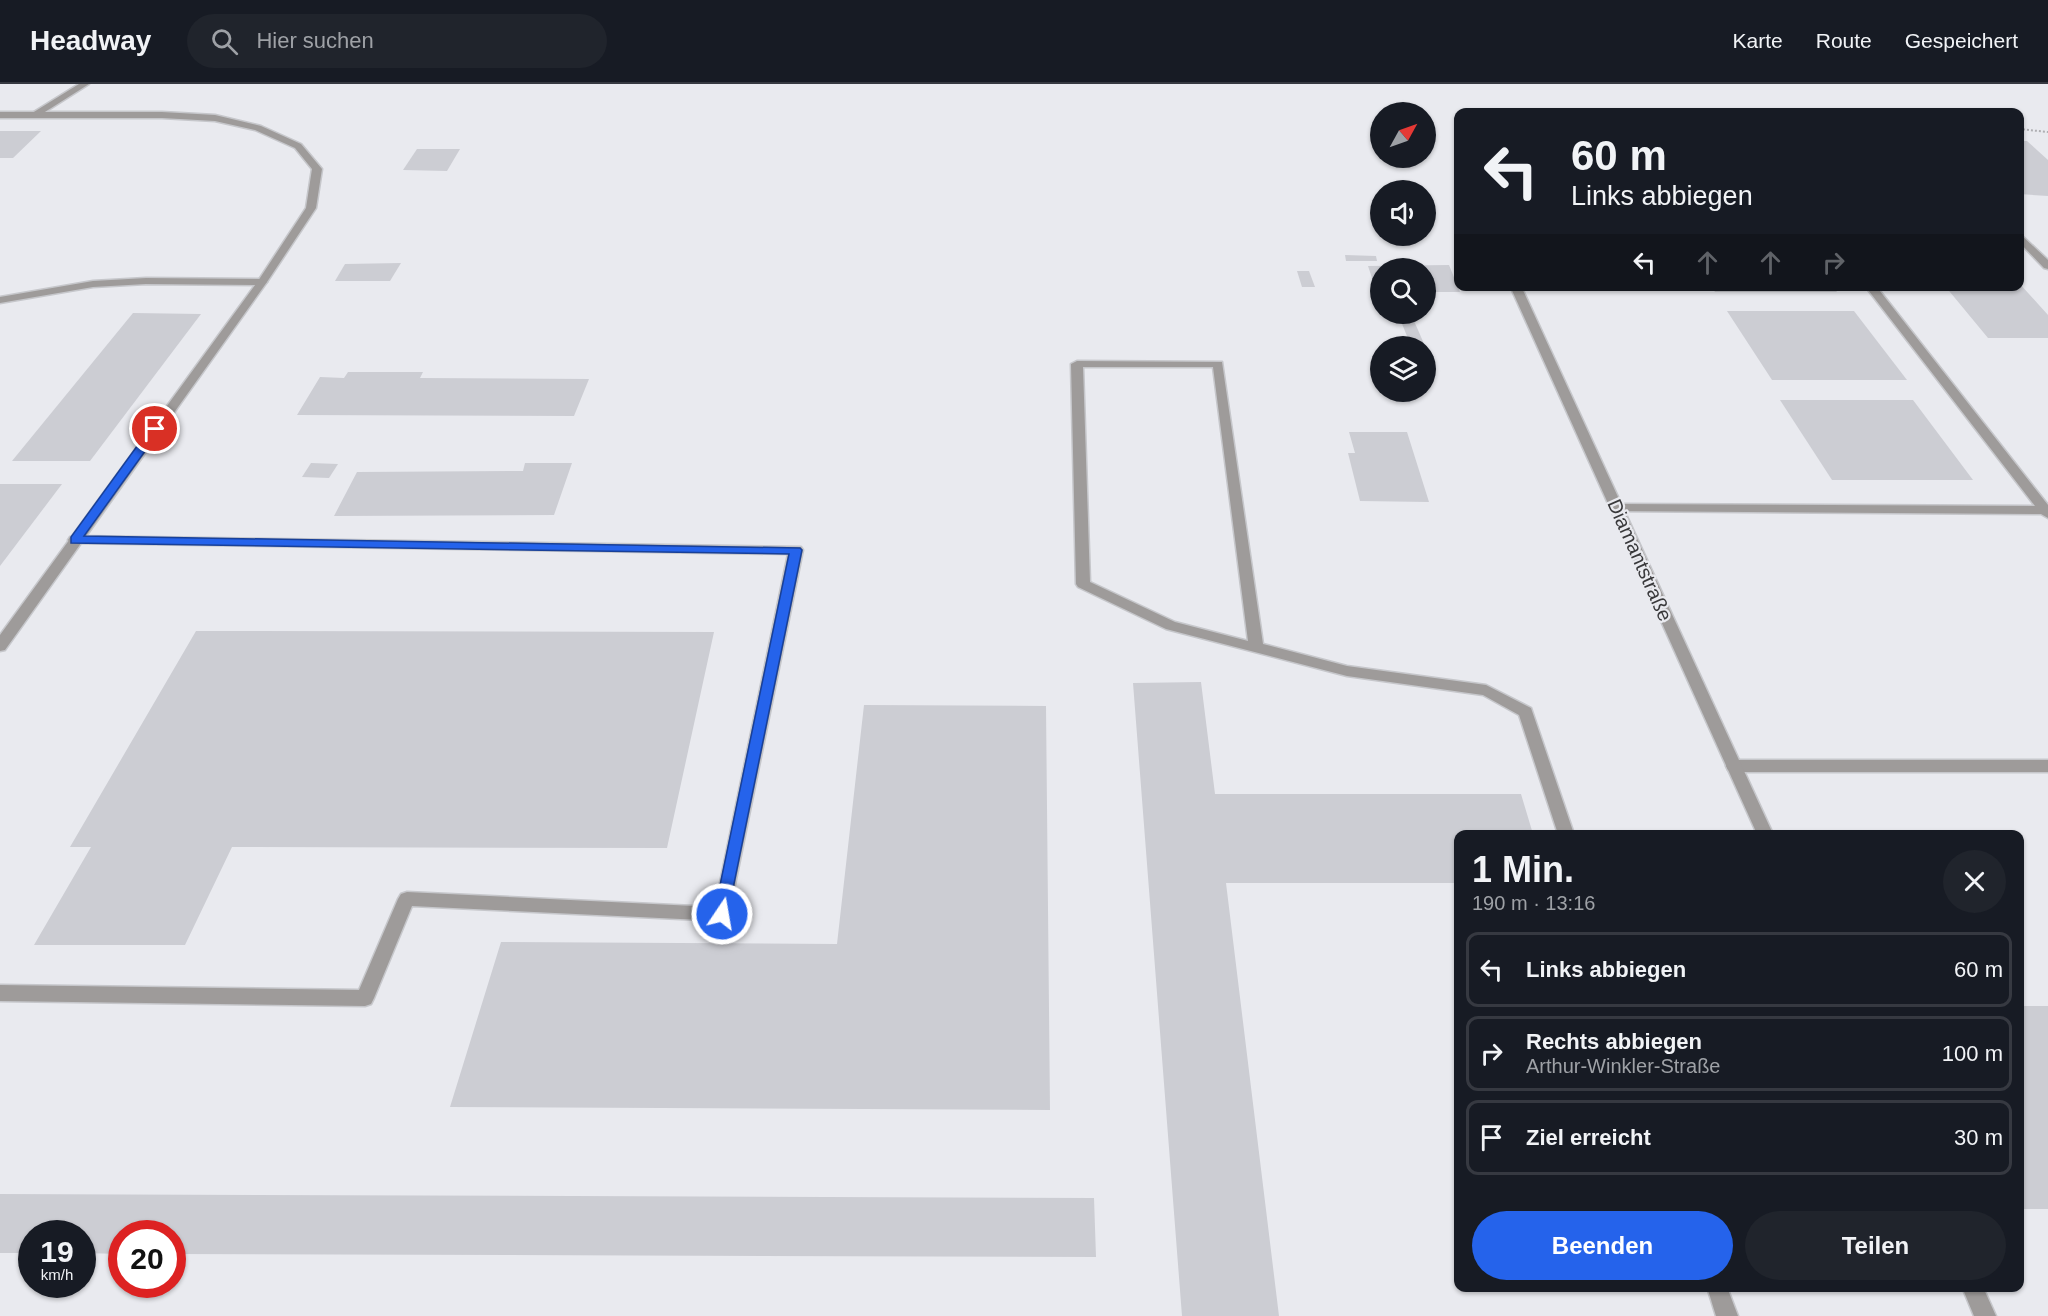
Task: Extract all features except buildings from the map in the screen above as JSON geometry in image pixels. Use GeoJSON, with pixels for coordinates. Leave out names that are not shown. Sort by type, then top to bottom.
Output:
{"type":"FeatureCollection","features":[{"type":"Feature","properties":{"kind":"street"},"geometry":{"type":"LineString","coordinates":[[34,116],[85,84]]}},
{"type":"Feature","properties":{"kind":"street"},"geometry":{"type":"LineString","coordinates":[[0,115],[162,115],[215,118],[258,128],[298,146],[317,169],[311,208],[262,282],[0,646]]}},
{"type":"Feature","properties":{"kind":"street"},"geometry":{"type":"LineString","coordinates":[[2024,241],[2048,266]]}},
{"type":"Feature","properties":{"kind":"street"},"geometry":{"type":"LineString","coordinates":[[0,300],[93,284],[146,281],[262,282]]}},
{"type":"Feature","properties":{"kind":"street","name":"Diamantstraße"},"geometry":{"type":"LineString","coordinates":[[1517,291],[1763,830]]}},
{"type":"Feature","properties":{"kind":"street"},"geometry":{"type":"LineString","coordinates":[[1874,291],[2046,512]]}},
{"type":"Feature","properties":{"kind":"street"},"geometry":{"type":"LineString","coordinates":[[1256,648],[1218,364],[1077,364],[1083,584],[1172,626],[1256,648],[1347,671],[1486,690],[1526,712],[1565,830]]}},
{"type":"Feature","properties":{"kind":"street"},"geometry":{"type":"LineString","coordinates":[[1617,508],[2046,512]]}},
{"type":"Feature","properties":{"kind":"street"},"geometry":{"type":"LineString","coordinates":[[0,993],[365,998],[407,899],[722,914],[796,550],[75,540]]}},
{"type":"Feature","properties":{"kind":"street"},"geometry":{"type":"LineString","coordinates":[[1734,766],[2048,766]]}},
{"type":"Feature","properties":{"kind":"street"},"geometry":{"type":"LineString","coordinates":[[1719,1292],[1727,1316]]}},
{"type":"Feature","properties":{"kind":"street"},"geometry":{"type":"LineString","coordinates":[[1974,1292],[1985,1316]]}},
{"type":"Feature","properties":{"kind":"path"},"geometry":{"type":"LineString","coordinates":[[2024,130],[2048,132]]}},
{"type":"Feature","properties":{"kind":"route"},"geometry":{"type":"LineString","coordinates":[[155,429],[75,540],[796,550],[722,914]]}}]}
